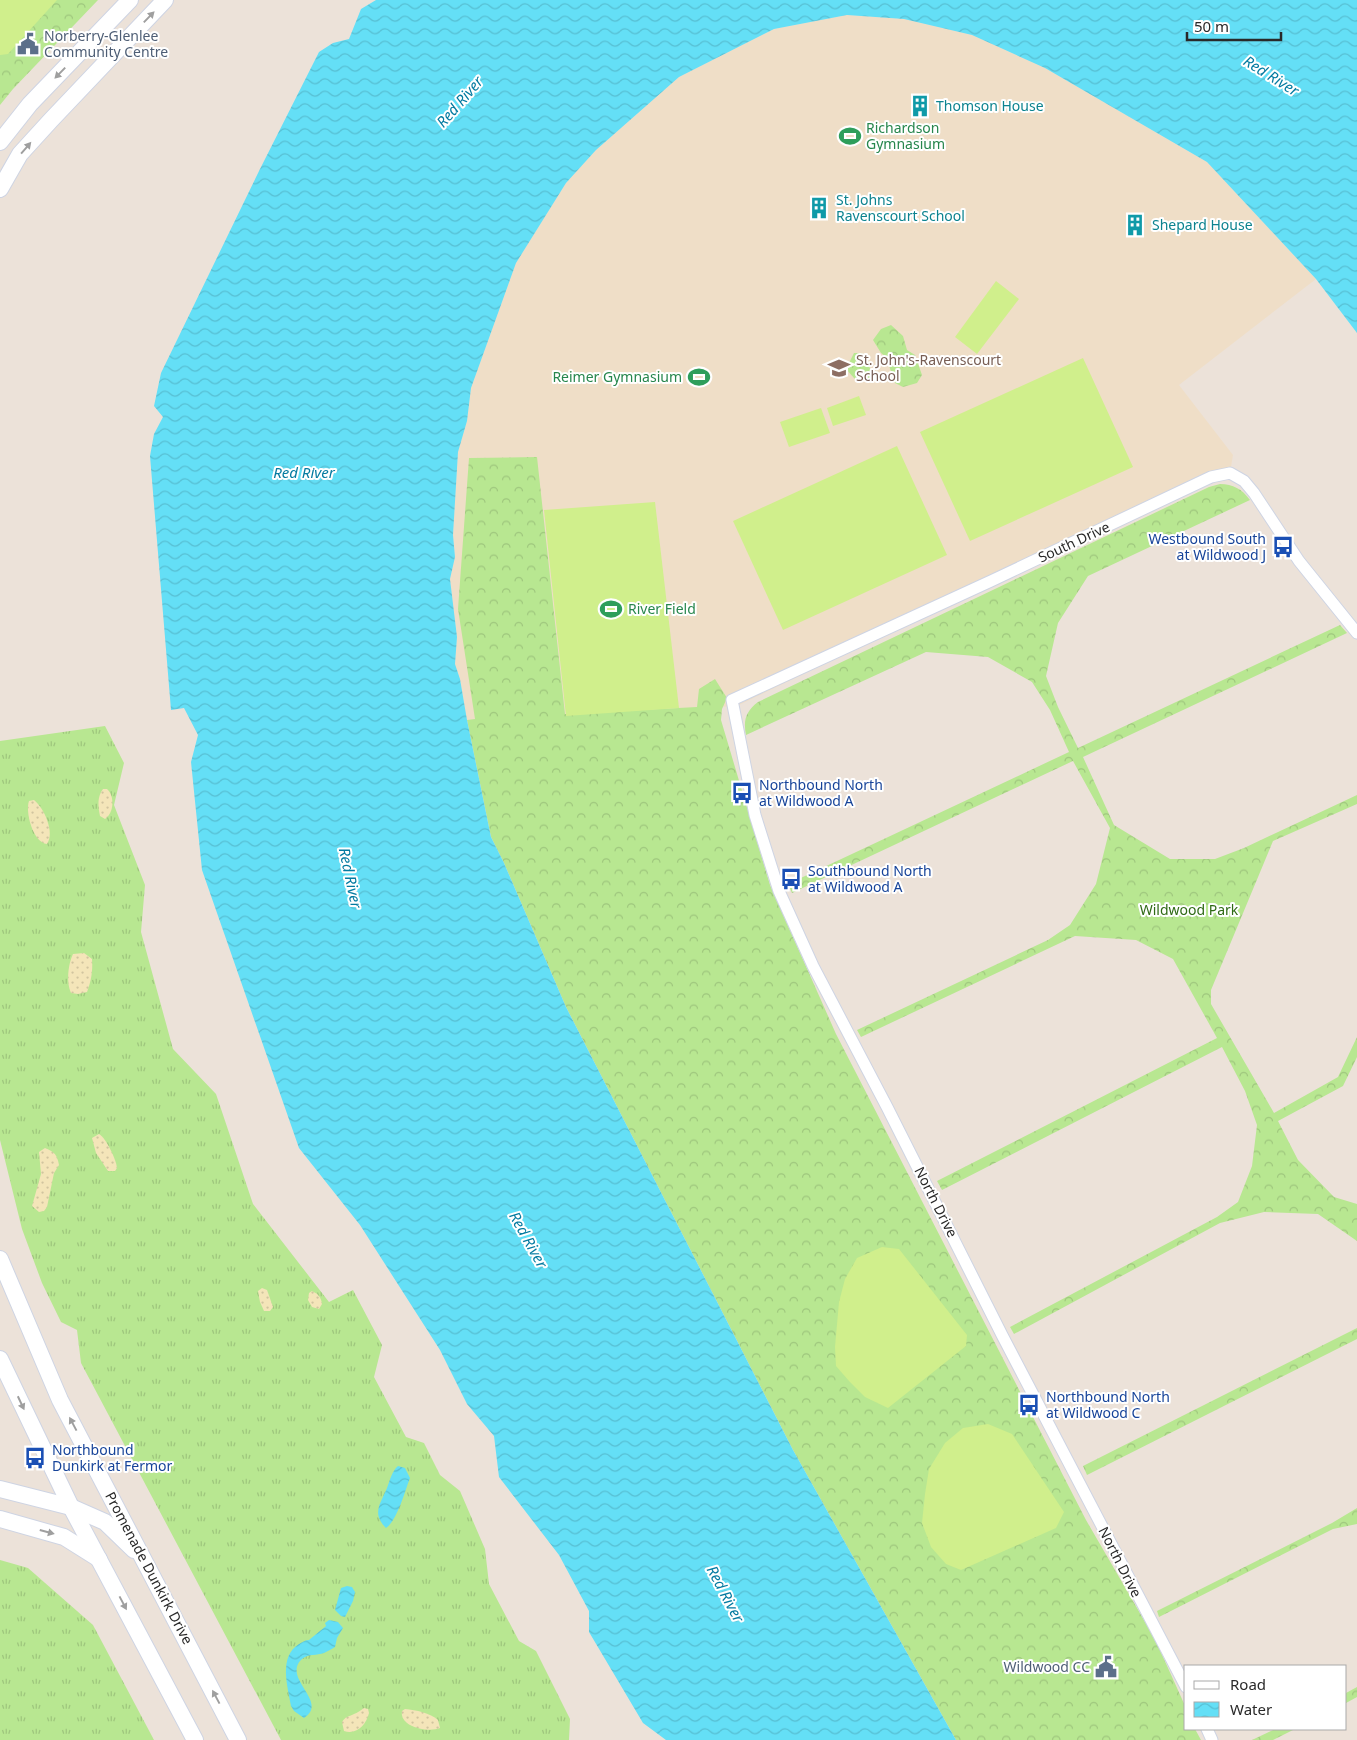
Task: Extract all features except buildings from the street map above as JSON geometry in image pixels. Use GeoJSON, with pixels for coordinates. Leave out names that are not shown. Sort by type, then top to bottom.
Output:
{"type":"FeatureCollection","features":[{"type":"Feature","properties":{"kind":"main road"},"geometry":{"type":"LineString","coordinates":[[0,142],[30,104],[130,0]]}},
{"type":"Feature","properties":{"kind":"main road"},"geometry":{"type":"LineString","coordinates":[[0,189],[20,154],[32,140],[165,0]]}},
{"type":"Feature","properties":{"kind":"main road","name":"Promenade Dunkirk Drive"},"geometry":{"type":"LineString","coordinates":[[0,1259],[60,1400],[238,1740]]}},
{"type":"Feature","properties":{"kind":"main road"},"geometry":{"type":"LineString","coordinates":[[0,1358],[71,1507],[195,1740]]}},
{"type":"Feature","properties":{"kind":"main road"},"geometry":{"type":"LineString","coordinates":[[0,1488],[71,1507],[105,1522],[145,1560]]}},
{"type":"Feature","properties":{"kind":"main road"},"geometry":{"type":"LineString","coordinates":[[0,1519],[64,1537],[100,1560]]}},
{"type":"Feature","properties":{"kind":"street","name":"South Drive"},"geometry":{"type":"LineString","coordinates":[[732,700],[1211,477],[1230,474],[1244,481],[1254,493],[1299,561],[1357,633]]}},
{"type":"Feature","properties":{"kind":"street","name":"North Drive"},"geometry":{"type":"LineString","coordinates":[[732,700],[755,815],[779,891],[813,966],[1002,1335],[1184,1683]]}},
{"type":"Feature","properties":{"kind":"shaded area","name":"St. John's-Ravenscourt School"},"geometry":{"type":"Polygon","coordinates":[[[847,15],[904,19],[972,35],[1045,68],[1207,162],[1316,279],[1179,385],[1233,455],[1230,473],[1211,477],[737,706],[467,720],[460,679],[455,664],[457,637],[450,579],[455,557],[453,535],[458,452],[467,421],[471,388],[516,263],[566,183],[596,150],[679,77],[774,29],[847,15]]]}},
{"type":"Feature","properties":{"kind":"green space","name":"Norberry-Glenlee Community Centre"},"geometry":{"type":"Polygon","coordinates":[[[0,0],[98,0],[0,105],[0,0]]]}},
{"type":"Feature","properties":{"kind":"green space"},"geometry":{"type":"Polygon","coordinates":[[[0,0],[57,0],[8,54],[0,55],[0,0]]]}},
{"type":"Feature","properties":{"kind":"green space"},"geometry":{"type":"Polygon","coordinates":[[[996,281],[1019,299],[977,354],[955,337],[996,281]]]}},
{"type":"Feature","properties":{"kind":"green space"},"geometry":{"type":"Polygon","coordinates":[[[891,325],[903,336],[907,350],[915,355],[922,375],[917,383],[903,387],[895,383],[886,357],[881,353],[873,340],[881,329],[891,325]]]}},
{"type":"Feature","properties":{"kind":"green space"},"geometry":{"type":"Polygon","coordinates":[[[854,353],[862,353],[874,376],[859,382],[846,369],[854,353]]]}},
{"type":"Feature","properties":{"kind":"green space"},"geometry":{"type":"Polygon","coordinates":[[[1083,358],[1133,467],[970,541],[920,432],[1083,358]]]}},
{"type":"Feature","properties":{"kind":"green space"},"geometry":{"type":"Polygon","coordinates":[[[859,396],[866,415],[833,426],[827,408],[859,396]]]}},
{"type":"Feature","properties":{"kind":"green space"},"geometry":{"type":"Polygon","coordinates":[[[821,408],[830,433],[789,447],[780,422],[821,408]]]}},
{"type":"Feature","properties":{"kind":"green space"},"geometry":{"type":"Polygon","coordinates":[[[897,446],[947,555],[783,630],[733,521],[897,446]]]}},
{"type":"Feature","properties":{"kind":"green space"},"geometry":{"type":"Polygon","coordinates":[[[537,457],[565,714],[697,707],[699,689],[715,679],[727,698],[722,709],[721,720],[770,885],[836,1034],[1086,1520],[1155,1639],[1184,1704],[1184,1730],[1196,1730],[1201,1740],[956,1740],[793,1450],[566,1007],[491,837],[467,720],[475,719],[458,609],[469,458],[537,457]]]}},
{"type":"Feature","properties":{"kind":"green space","name":"Wildwood Park"},"geometry":{"type":"Polygon","coordinates":[[[1220,484],[1237,488],[1250,500],[1088,576],[1058,623],[1046,676],[1058,707],[1078,748],[1340,625],[1347,633],[1083,757],[1114,825],[1170,859],[1215,859],[1244,848],[1357,795],[1357,804],[1273,841],[1211,990],[1211,1004],[1274,1113],[1338,1077],[1357,1037],[1357,1057],[1343,1086],[1278,1121],[1298,1160],[1334,1197],[1357,1204],[1357,1241],[1318,1214],[1264,1212],[1220,1223],[1014,1334],[1010,1327],[1217,1217],[1238,1202],[1252,1166],[1257,1125],[1245,1091],[1222,1047],[942,1190],[937,1181],[1217,1038],[1173,959],[1136,940],[1075,936],[861,1037],[857,1030],[1048,940],[1070,925],[1096,884],[1110,828],[1073,761],[792,893],[788,884],[1069,752],[1050,710],[1032,682],[988,657],[926,652],[746,735],[745,720],[748,712],[758,702],[1209,487],[1220,484]]]}},
{"type":"Feature","properties":{"kind":"green space","name":"River Field"},"geometry":{"type":"Polygon","coordinates":[[[655,502],[679,708],[566,716],[544,510],[655,502]]]}},
{"type":"Feature","properties":{"kind":"green space"},"geometry":{"type":"Polygon","coordinates":[[[105,726],[124,763],[114,805],[145,885],[141,932],[173,1049],[216,1094],[253,1204],[329,1302],[353,1290],[382,1345],[374,1377],[406,1437],[424,1443],[440,1475],[460,1491],[485,1549],[489,1584],[519,1641],[536,1651],[570,1719],[569,1740],[281,1740],[81,1363],[77,1330],[61,1322],[42,1283],[22,1229],[0,1140],[0,741],[105,726]]]}},
{"type":"Feature","properties":{"kind":"green space"},"geometry":{"type":"Polygon","coordinates":[[[882,1247],[899,1249],[967,1335],[966,1346],[888,1408],[865,1397],[849,1381],[836,1366],[835,1347],[839,1302],[845,1279],[857,1258],[882,1247]]]}},
{"type":"Feature","properties":{"kind":"green space"},"geometry":{"type":"Polygon","coordinates":[[[1357,1328],[1357,1339],[1087,1475],[1083,1466],[1357,1328]]]}},
{"type":"Feature","properties":{"kind":"green space"},"geometry":{"type":"Polygon","coordinates":[[[988,1424],[1012,1434],[1064,1512],[1056,1528],[961,1570],[946,1564],[931,1547],[922,1523],[929,1469],[945,1443],[963,1428],[988,1424]]]}},
{"type":"Feature","properties":{"kind":"green space"},"geometry":{"type":"Polygon","coordinates":[[[1357,1508],[1357,1524],[1333,1529],[1159,1617],[1157,1611],[1332,1523],[1357,1508]]]}},
{"type":"Feature","properties":{"kind":"green space"},"geometry":{"type":"Polygon","coordinates":[[[0,1560],[28,1568],[93,1625],[154,1740],[0,1740],[0,1560]]]}},
{"type":"Feature","properties":{"kind":"green space"},"geometry":{"type":"Polygon","coordinates":[[[1357,1687],[1357,1697],[1347,1702],[1347,1692],[1357,1687]]]}},
{"type":"Feature","properties":{"kind":"green space"},"geometry":{"type":"Polygon","coordinates":[[[1273,1730],[1293,1730],[1273,1740],[1252,1740],[1273,1730]]]}},
{"type":"Feature","properties":{"kind":"sand"},"geometry":{"type":"Polygon","coordinates":[[[103,789],[107,789],[110,792],[112,800],[112,809],[105,819],[100,816],[98,805],[103,789]]]}},
{"type":"Feature","properties":{"kind":"sand"},"geometry":{"type":"Polygon","coordinates":[[[34,800],[45,814],[47,820],[50,833],[47,844],[38,838],[31,826],[28,806],[29,801],[34,800]]]}},
{"type":"Feature","properties":{"kind":"sand"},"geometry":{"type":"Polygon","coordinates":[[[84,953],[92,959],[91,980],[87,992],[71,993],[68,979],[71,958],[73,954],[84,953]]]}},
{"type":"Feature","properties":{"kind":"sand"},"geometry":{"type":"Polygon","coordinates":[[[99,1134],[108,1144],[113,1154],[117,1168],[115,1171],[108,1171],[96,1153],[92,1138],[99,1134]]]}},
{"type":"Feature","properties":{"kind":"sand"},"geometry":{"type":"Polygon","coordinates":[[[45,1148],[55,1154],[59,1165],[54,1173],[47,1207],[44,1211],[39,1212],[32,1206],[41,1174],[39,1152],[45,1148]]]}},
{"type":"Feature","properties":{"kind":"sand"},"geometry":{"type":"Polygon","coordinates":[[[262,1288],[267,1290],[273,1307],[270,1311],[264,1311],[260,1302],[258,1291],[262,1288]]]}},
{"type":"Feature","properties":{"kind":"sand"},"geometry":{"type":"Polygon","coordinates":[[[312,1291],[321,1299],[322,1304],[319,1309],[312,1307],[308,1300],[309,1293],[312,1291]]]}},
{"type":"Feature","properties":{"kind":"sand"},"geometry":{"type":"Polygon","coordinates":[[[364,1708],[368,1709],[369,1713],[363,1725],[353,1732],[344,1731],[343,1720],[364,1708]]]}},
{"type":"Feature","properties":{"kind":"sand"},"geometry":{"type":"Polygon","coordinates":[[[405,1709],[431,1715],[438,1720],[440,1728],[429,1730],[410,1725],[402,1717],[402,1711],[405,1709]]]}},
{"type":"Feature","properties":{"kind":"water","name":"Red River"},"geometry":{"type":"Polygon","coordinates":[[[376,0],[1357,0],[1357,333],[1316,279],[1207,162],[1045,68],[972,35],[904,19],[847,15],[774,29],[679,77],[596,150],[566,183],[516,263],[471,388],[467,421],[458,452],[453,535],[455,557],[450,579],[457,637],[455,664],[460,679],[491,837],[566,1007],[793,1450],[956,1740],[666,1740],[643,1723],[589,1632],[589,1611],[559,1555],[499,1477],[494,1436],[467,1404],[440,1350],[360,1225],[299,1148],[202,870],[191,762],[198,735],[184,708],[171,710],[150,456],[154,434],[163,417],[154,406],[161,373],[319,52],[333,43],[349,39],[361,9],[376,0]]]}},
{"type":"Feature","properties":{"kind":"water"},"geometry":{"type":"Polygon","coordinates":[[[398,1466],[405,1468],[410,1478],[397,1513],[386,1528],[381,1523],[378,1513],[380,1503],[398,1466]]]}},
{"type":"Feature","properties":{"kind":"water"},"geometry":{"type":"Polygon","coordinates":[[[352,1587],[355,1592],[345,1617],[335,1610],[341,1588],[352,1587]]]}},
{"type":"Feature","properties":{"kind":"water"},"geometry":{"type":"Polygon","coordinates":[[[329,1620],[338,1622],[343,1628],[337,1638],[335,1647],[324,1653],[305,1657],[297,1666],[300,1682],[312,1705],[311,1712],[304,1718],[294,1711],[291,1706],[286,1673],[288,1656],[299,1644],[309,1640],[326,1626],[325,1623],[329,1620]]]}},
{"type":"Feature","properties":{"kind":"place","name":"Norberry-Glenlee Community Centre"},"geometry":{"type":"Point","coordinates":[28,44]}},
{"type":"Feature","properties":{"kind":"place","name":"Thomson House"},"geometry":{"type":"Point","coordinates":[920,106]}},
{"type":"Feature","properties":{"kind":"place","name":"Richardson Gymnasium"},"geometry":{"type":"Point","coordinates":[850,136]}},
{"type":"Feature","properties":{"kind":"place","name":"St. Johns Ravenscourt School"},"geometry":{"type":"Point","coordinates":[819,208]}},
{"type":"Feature","properties":{"kind":"place","name":"Shepard House"},"geometry":{"type":"Point","coordinates":[1135,225]}},
{"type":"Feature","properties":{"kind":"place","name":"St. John's-Ravenscourt School"},"geometry":{"type":"Point","coordinates":[839,368]}},
{"type":"Feature","properties":{"kind":"place","name":"Reimer Gymnasium"},"geometry":{"type":"Point","coordinates":[699,377]}},
{"type":"Feature","properties":{"kind":"place","name":"Westbound South at Wildwood J"},"geometry":{"type":"Point","coordinates":[1283,547]}},
{"type":"Feature","properties":{"kind":"place","name":"River Field"},"geometry":{"type":"Point","coordinates":[611,609]}},
{"type":"Feature","properties":{"kind":"place","name":"Northbound North at Wildwood A"},"geometry":{"type":"Point","coordinates":[742,793]}},
{"type":"Feature","properties":{"kind":"place","name":"Southbound North at Wildwood A"},"geometry":{"type":"Point","coordinates":[791,879]}},
{"type":"Feature","properties":{"kind":"place","name":"Northbound North at Wildwood C"},"geometry":{"type":"Point","coordinates":[1029,1405]}},
{"type":"Feature","properties":{"kind":"place","name":"Northbound Dunkirk at Fermor"},"geometry":{"type":"Point","coordinates":[35,1458]}},
{"type":"Feature","properties":{"kind":"place","name":"Wildwood CC"},"geometry":{"type":"Point","coordinates":[1106,1667]}}]}
